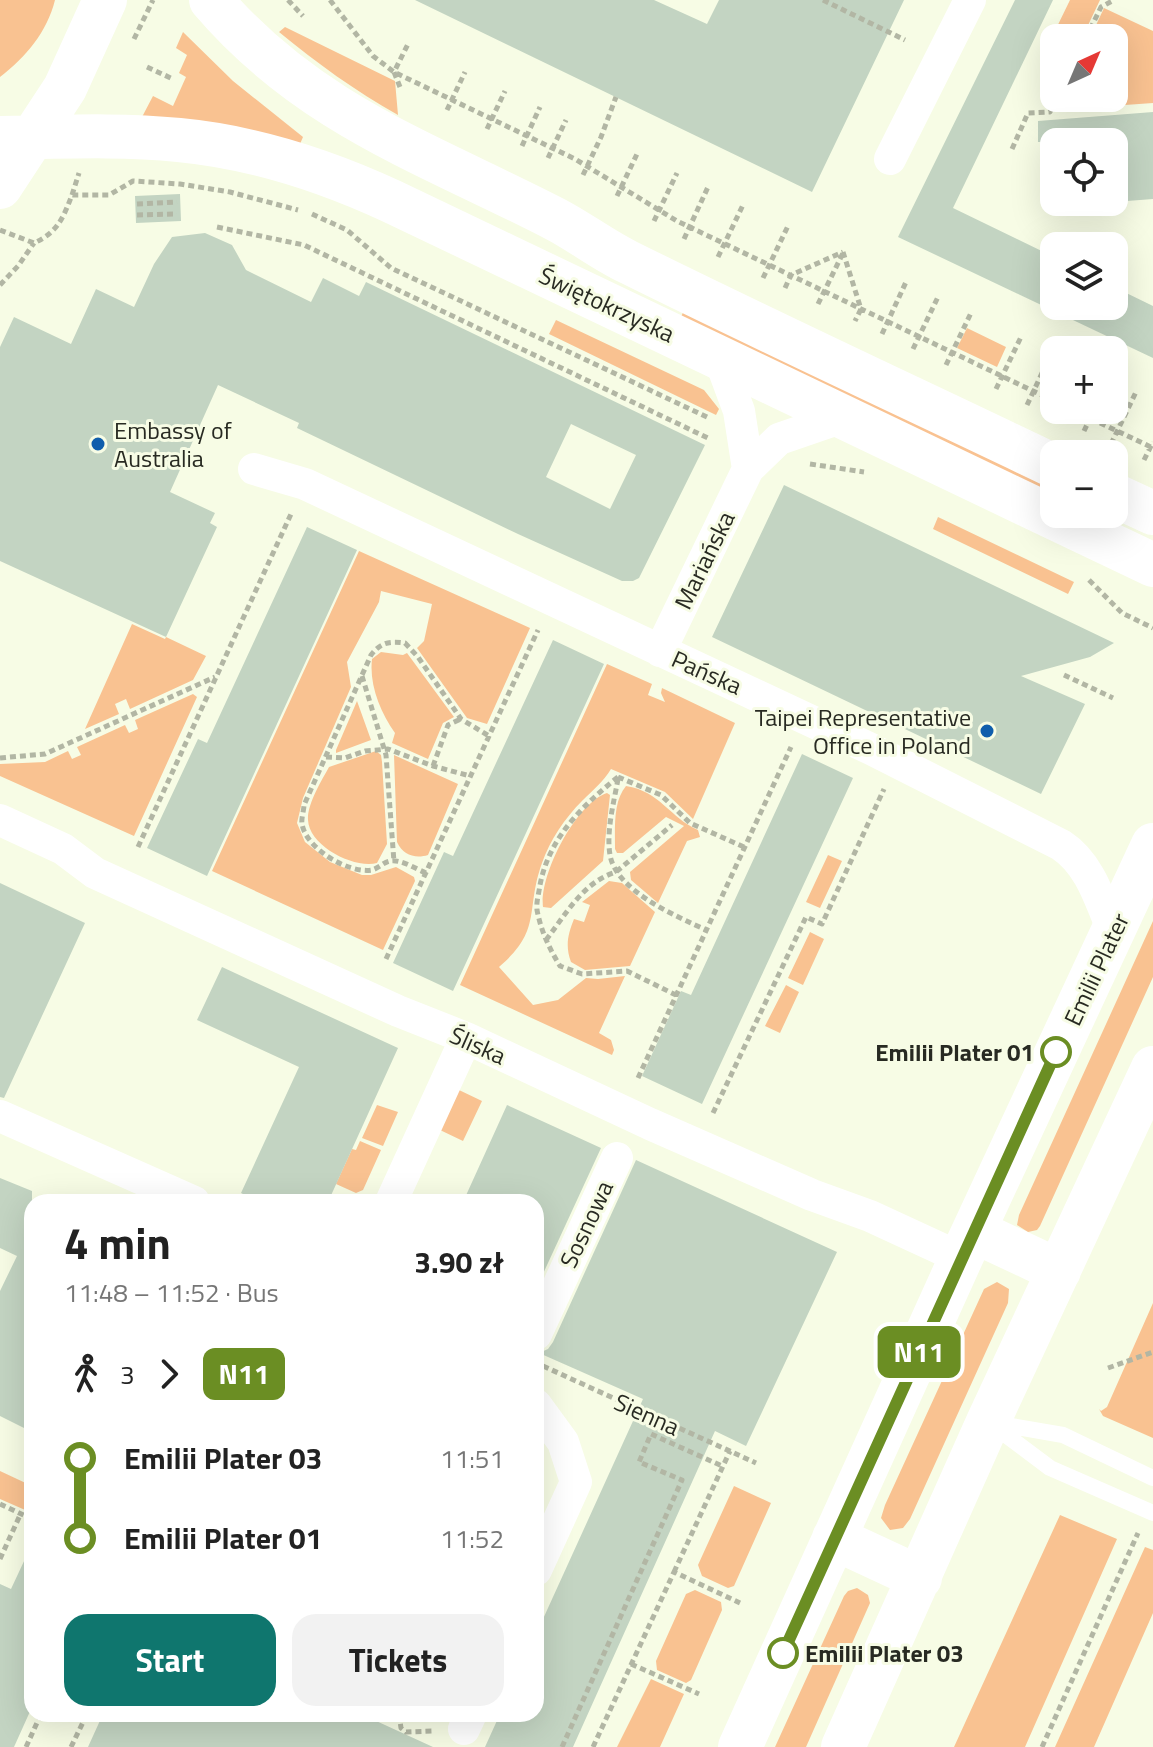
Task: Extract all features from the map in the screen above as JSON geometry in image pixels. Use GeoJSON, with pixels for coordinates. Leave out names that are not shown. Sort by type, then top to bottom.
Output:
{"type":"FeatureCollection","features":[{"type":"Feature","properties":{"kind":"street"},"geometry":{"type":"LineString","coordinates":[[0,187],[17,138],[71,75],[105,0]]}},
{"type":"Feature","properties":{"kind":"street","name":"Świętokrzyska"},"geometry":{"type":"LineString","coordinates":[[211,0],[242,34],[277,65],[379,134],[553,218],[625,261],[1040,459]]}},
{"type":"Feature","properties":{"kind":"street"},"geometry":{"type":"LineString","coordinates":[[890,159],[970,0]]}},
{"type":"Feature","properties":{"kind":"street","name":"Świętokrzyska"},"geometry":{"type":"LineString","coordinates":[[17,138],[179,139],[296,163],[369,191],[1153,565]]}},
{"type":"Feature","properties":{"kind":"street"},"geometry":{"type":"LineString","coordinates":[[719,357],[739,411],[748,469]]}},
{"type":"Feature","properties":{"kind":"street","name":"Mariańska"},"geometry":{"type":"LineString","coordinates":[[660,651],[748,469],[779,439],[843,417]]}},
{"type":"Feature","properties":{"kind":"street","name":"Pańska"},"geometry":{"type":"LineString","coordinates":[[254,469],[305,484],[699,667],[1061,845],[1076,857],[1088,874],[1113,931]]}},
{"type":"Feature","properties":{"kind":"street"},"geometry":{"type":"LineString","coordinates":[[1128,501],[1153,513]]}},
{"type":"Feature","properties":{"kind":"street","name":"Śliska"},"geometry":{"type":"LineString","coordinates":[[0,820],[63,849],[95,873],[398,1011],[466,1038],[650,1124],[812,1195],[968,1245]]}},
{"type":"Feature","properties":{"kind":"street","name":"Emilii Plater"},"geometry":{"type":"LineString","coordinates":[[740,1747],[1153,845]]}},
{"type":"Feature","properties":{"kind":"street"},"geometry":{"type":"LineString","coordinates":[[395,1194],[466,1038]]}},
{"type":"Feature","properties":{"kind":"street"},"geometry":{"type":"LineString","coordinates":[[843,1747],[988,1422],[1153,1068]]}},
{"type":"Feature","properties":{"kind":"street"},"geometry":{"type":"LineString","coordinates":[[0,1116],[176,1194]]}},
{"type":"Feature","properties":{"kind":"street","name":"Sosnowa"},"geometry":{"type":"LineString","coordinates":[[544,1332],[617,1158]]}},
{"type":"Feature","properties":{"kind":"street"},"geometry":{"type":"LineString","coordinates":[[968,1245],[1059,1271]]}},
{"type":"Feature","properties":{"kind":"street"},"geometry":{"type":"LineString","coordinates":[[544,1416],[563,1442],[576,1482],[544,1552]]}},
{"type":"Feature","properties":{"kind":"street"},"geometry":{"type":"LineString","coordinates":[[834,1538],[920,1578]]}},
{"type":"Feature","properties":{"kind":"lane"},"geometry":{"type":"LineString","coordinates":[[988,1422],[1063,1435],[1153,1478]]}},
{"type":"Feature","properties":{"kind":"lane"},"geometry":{"type":"LineString","coordinates":[[988,1422],[1050,1468],[1153,1513]]}},
{"type":"Feature","properties":{"kind":"path"},"geometry":{"type":"LineString","coordinates":[[288,0],[303,16]]}},
{"type":"Feature","properties":{"kind":"path"},"geometry":{"type":"LineString","coordinates":[[330,0],[373,56],[394,72],[588,166],[689,227],[1040,394]]}},
{"type":"Feature","properties":{"kind":"path"},"geometry":{"type":"LineString","coordinates":[[823,0],[905,40]]}},
{"type":"Feature","properties":{"kind":"path"},"geometry":{"type":"LineString","coordinates":[[1093,24],[1104,0]]}},
{"type":"Feature","properties":{"kind":"path"},"geometry":{"type":"LineString","coordinates":[[1101,7],[1114,0]]}},
{"type":"Feature","properties":{"kind":"path"},"geometry":{"type":"LineString","coordinates":[[400,87],[394,72],[408,44]]}},
{"type":"Feature","properties":{"kind":"path"},"geometry":{"type":"LineString","coordinates":[[147,67],[173,79]]}},
{"type":"Feature","properties":{"kind":"path"},"geometry":{"type":"LineString","coordinates":[[447,110],[465,72]]}},
{"type":"Feature","properties":{"kind":"path"},"geometry":{"type":"LineString","coordinates":[[487,129],[505,91]]}},
{"type":"Feature","properties":{"kind":"path"},"geometry":{"type":"LineString","coordinates":[[583,175],[616,97]]}},
{"type":"Feature","properties":{"kind":"path"},"geometry":{"type":"LineString","coordinates":[[522,146],[540,107]]}},
{"type":"Feature","properties":{"kind":"path"},"geometry":{"type":"LineString","coordinates":[[1012,149],[1028,113],[1050,112]]}},
{"type":"Feature","properties":{"kind":"path"},"geometry":{"type":"LineString","coordinates":[[548,158],[566,120]]}},
{"type":"Feature","properties":{"kind":"path"},"geometry":{"type":"LineString","coordinates":[[617,196],[637,154]]}},
{"type":"Feature","properties":{"kind":"path"},"geometry":{"type":"LineString","coordinates":[[0,285],[34,243],[57,229],[81,168]]}},
{"type":"Feature","properties":{"kind":"path"},"geometry":{"type":"LineString","coordinates":[[654,221],[677,173]]}},
{"type":"Feature","properties":{"kind":"path"},"geometry":{"type":"LineString","coordinates":[[72,195],[109,195],[133,181],[180,184],[230,192],[303,211],[347,230],[391,268],[713,420]]}},
{"type":"Feature","properties":{"kind":"path"},"geometry":{"type":"LineString","coordinates":[[684,239],[708,187]]}},
{"type":"Feature","properties":{"kind":"path"},"geometry":{"type":"LineString","coordinates":[[137,204],[177,202]]}},
{"type":"Feature","properties":{"kind":"path"},"geometry":{"type":"LineString","coordinates":[[718,257],[743,205]]}},
{"type":"Feature","properties":{"kind":"path"},"geometry":{"type":"LineString","coordinates":[[137,215],[177,214]]}},
{"type":"Feature","properties":{"kind":"path"},"geometry":{"type":"LineString","coordinates":[[763,278],[788,226]]}},
{"type":"Feature","properties":{"kind":"path"},"geometry":{"type":"LineString","coordinates":[[217,227],[304,245],[717,443]]}},
{"type":"Feature","properties":{"kind":"path"},"geometry":{"type":"LineString","coordinates":[[0,230],[34,243]]}},
{"type":"Feature","properties":{"kind":"path"},"geometry":{"type":"LineString","coordinates":[[785,288],[791,275],[843,252]]}},
{"type":"Feature","properties":{"kind":"path"},"geometry":{"type":"LineString","coordinates":[[818,304],[843,252]]}},
{"type":"Feature","properties":{"kind":"path"},"geometry":{"type":"LineString","coordinates":[[843,252],[861,309],[855,321]]}},
{"type":"Feature","properties":{"kind":"path"},"geometry":{"type":"LineString","coordinates":[[882,334],[906,282]]}},
{"type":"Feature","properties":{"kind":"path"},"geometry":{"type":"LineString","coordinates":[[913,349],[938,297]]}},
{"type":"Feature","properties":{"kind":"path"},"geometry":{"type":"LineString","coordinates":[[946,365],[971,313]]}},
{"type":"Feature","properties":{"kind":"path"},"geometry":{"type":"LineString","coordinates":[[996,389],[1021,337]]}},
{"type":"Feature","properties":{"kind":"path"},"geometry":{"type":"LineString","coordinates":[[1027,405],[1040,378]]}},
{"type":"Feature","properties":{"kind":"path"},"geometry":{"type":"LineString","coordinates":[[1113,440],[1136,392]]}},
{"type":"Feature","properties":{"kind":"path"},"geometry":{"type":"LineString","coordinates":[[1084,431],[1087,424]]}},
{"type":"Feature","properties":{"kind":"path"},"geometry":{"type":"LineString","coordinates":[[1102,424],[1152,446],[1144,460]]}},
{"type":"Feature","properties":{"kind":"path"},"geometry":{"type":"LineString","coordinates":[[803,463],[869,474]]}},
{"type":"Feature","properties":{"kind":"path"},"geometry":{"type":"LineString","coordinates":[[138,847],[292,513]]}},
{"type":"Feature","properties":{"kind":"path"},"geometry":{"type":"LineString","coordinates":[[1086,578],[1122,613],[1153,628]]}},
{"type":"Feature","properties":{"kind":"path"},"geometry":{"type":"LineString","coordinates":[[386,959],[541,624]]}},
{"type":"Feature","properties":{"kind":"path"},"geometry":{"type":"LineString","coordinates":[[426,873],[390,861],[374,870],[358,870],[337,863],[315,846],[302,825],[304,805],[361,675],[378,646],[388,642],[405,643],[461,719],[489,736]]}},
{"type":"Feature","properties":{"kind":"path"},"geometry":{"type":"LineString","coordinates":[[361,675],[384,749],[394,862]]}},
{"type":"Feature","properties":{"kind":"path"},"geometry":{"type":"LineString","coordinates":[[1064,675],[1113,698]]}},
{"type":"Feature","properties":{"kind":"path"},"geometry":{"type":"LineString","coordinates":[[0,758],[45,754],[216,677]]}},
{"type":"Feature","properties":{"kind":"path"},"geometry":{"type":"LineString","coordinates":[[433,766],[448,725],[461,719]]}},
{"type":"Feature","properties":{"kind":"path"},"geometry":{"type":"LineString","coordinates":[[638,1078],[793,742]]}},
{"type":"Feature","properties":{"kind":"path"},"geometry":{"type":"LineString","coordinates":[[326,757],[345,758],[384,749],[470,776]]}},
{"type":"Feature","properties":{"kind":"path"},"geometry":{"type":"LineString","coordinates":[[618,777],[661,795],[690,823],[744,847]]}},
{"type":"Feature","properties":{"kind":"path"},"geometry":{"type":"LineString","coordinates":[[618,777],[610,853],[616,872],[656,907],[706,930]]}},
{"type":"Feature","properties":{"kind":"path"},"geometry":{"type":"LineString","coordinates":[[618,777],[572,819],[555,844],[543,872],[537,906],[545,941],[560,966],[582,974],[627,971],[676,995]]}},
{"type":"Feature","properties":{"kind":"path"},"geometry":{"type":"LineString","coordinates":[[713,1113],[806,917],[822,924],[884,788]]}},
{"type":"Feature","properties":{"kind":"path"},"geometry":{"type":"LineString","coordinates":[[545,941],[583,891],[604,875],[616,872],[672,825]]}},
{"type":"Feature","properties":{"kind":"path"},"geometry":{"type":"LineString","coordinates":[[1108,1368],[1153,1352]]}},
{"type":"Feature","properties":{"kind":"path","name":"Sienna"},"geometry":{"type":"LineString","coordinates":[[544,1353],[756,1463]]}},
{"type":"Feature","properties":{"kind":"path"},"geometry":{"type":"LineString","coordinates":[[562,1747],[682,1480],[639,1462],[651,1434],[722,1466]]}},
{"type":"Feature","properties":{"kind":"path"},"geometry":{"type":"LineString","coordinates":[[593,1747],[730,1451]]}},
{"type":"Feature","properties":{"kind":"path"},"geometry":{"type":"LineString","coordinates":[[0,1504],[24,1515]]}},
{"type":"Feature","properties":{"kind":"path"},"geometry":{"type":"LineString","coordinates":[[0,1559],[21,1513]]}},
{"type":"Feature","properties":{"kind":"path"},"geometry":{"type":"LineString","coordinates":[[1042,1747],[1139,1530]]}},
{"type":"Feature","properties":{"kind":"path"},"geometry":{"type":"LineString","coordinates":[[674,1572],[740,1603]]}},
{"type":"Feature","properties":{"kind":"path"},"geometry":{"type":"LineString","coordinates":[[631,1664],[699,1694]]}},
{"type":"Feature","properties":{"kind":"path"},"geometry":{"type":"LineString","coordinates":[[26,1747],[37,1722]]}},
{"type":"Feature","properties":{"kind":"path"},"geometry":{"type":"LineString","coordinates":[[71,1747],[83,1722]]}},
{"type":"Feature","properties":{"kind":"path"},"geometry":{"type":"LineString","coordinates":[[400,1722],[406,1732]]}},
{"type":"Feature","properties":{"kind":"shaded area"},"geometry":{"type":"Polygon","coordinates":[[[0,0],[55,0],[47,23],[34,43],[0,77],[0,0]]]}},
{"type":"Feature","properties":{"kind":"shaded area"},"geometry":{"type":"Polygon","coordinates":[[[1070,0],[1100,0],[1089,24],[1058,24],[1070,0]]]}},
{"type":"Feature","properties":{"kind":"shaded area"},"geometry":{"type":"Polygon","coordinates":[[[1104,8],[1153,31],[1153,103],[1128,105],[1128,24],[1097,24],[1104,8]]]}},
{"type":"Feature","properties":{"kind":"shaded area"},"geometry":{"type":"Polygon","coordinates":[[[285,27],[395,81],[398,115],[308,55],[279,32],[285,27]]]}},
{"type":"Feature","properties":{"kind":"shaded area"},"geometry":{"type":"Polygon","coordinates":[[[183,32],[233,81],[303,137],[300,144],[142,117],[153,96],[173,106],[186,77],[179,73],[187,55],[176,48],[183,32]]]}},
{"type":"Feature","properties":{"kind":"shaded area"},"geometry":{"type":"Polygon","coordinates":[[[684,310],[1040,480],[1040,489],[681,317],[684,310]]]}},
{"type":"Feature","properties":{"kind":"shaded area"},"geometry":{"type":"Polygon","coordinates":[[[556,320],[704,390],[719,409],[716,415],[549,334],[556,320]]]}},
{"type":"Feature","properties":{"kind":"shaded area"},"geometry":{"type":"Polygon","coordinates":[[[967,328],[1006,347],[997,367],[957,348],[967,328]]]}},
{"type":"Feature","properties":{"kind":"shaded area"},"geometry":{"type":"Polygon","coordinates":[[[938,517],[1074,582],[1068,594],[933,529],[938,517]]]}},
{"type":"Feature","properties":{"kind":"shaded area"},"geometry":{"type":"Polygon","coordinates":[[[359,551],[530,628],[487,724],[467,718],[417,648],[424,641],[432,604],[381,591],[379,602],[347,662],[351,687],[303,798],[297,823],[305,842],[330,862],[362,875],[396,867],[414,877],[415,881],[383,950],[212,871],[359,551]]]}},
{"type":"Feature","properties":{"kind":"shaded area"},"geometry":{"type":"Polygon","coordinates":[[[132,624],[206,656],[193,680],[130,709],[126,699],[115,704],[119,714],[85,729],[132,624]]]}},
{"type":"Feature","properties":{"kind":"shaded area"},"geometry":{"type":"Polygon","coordinates":[[[381,652],[407,653],[454,717],[443,723],[428,759],[392,743],[395,733],[380,707],[372,678],[372,659],[381,652]]]}},
{"type":"Feature","properties":{"kind":"shaded area"},"geometry":{"type":"Polygon","coordinates":[[[607,664],[652,684],[648,695],[665,702],[662,688],[735,723],[693,819],[665,792],[611,769],[554,838],[537,879],[531,919],[522,942],[499,967],[533,1005],[558,1000],[586,978],[625,976],[599,1033],[611,1040],[612,1055],[460,985],[607,664]]]}},
{"type":"Feature","properties":{"kind":"shaded area"},"geometry":{"type":"Polygon","coordinates":[[[193,694],[197,697],[134,836],[0,776],[0,764],[45,762],[68,751],[72,759],[81,755],[77,747],[125,725],[129,733],[138,729],[135,720],[193,694]]]}},
{"type":"Feature","properties":{"kind":"shaded area"},"geometry":{"type":"Polygon","coordinates":[[[357,701],[371,740],[336,753],[336,750],[357,701]]]}},
{"type":"Feature","properties":{"kind":"shaded area"},"geometry":{"type":"Polygon","coordinates":[[[376,751],[381,755],[382,762],[387,844],[377,863],[367,864],[345,859],[324,847],[310,830],[308,814],[329,767],[376,751]]]}},
{"type":"Feature","properties":{"kind":"shaded area"},"geometry":{"type":"Polygon","coordinates":[[[394,755],[458,784],[428,855],[410,855],[397,842],[394,755]]]}},
{"type":"Feature","properties":{"kind":"shaded area"},"geometry":{"type":"Polygon","coordinates":[[[626,786],[648,793],[698,830],[700,837],[687,841],[658,903],[631,880],[630,872],[684,826],[666,817],[623,853],[617,853],[616,816],[619,799],[626,786]]]}},
{"type":"Feature","properties":{"kind":"shaded area"},"geometry":{"type":"Polygon","coordinates":[[[607,793],[610,795],[603,861],[551,908],[543,907],[547,877],[562,842],[583,811],[607,793]]]}},
{"type":"Feature","properties":{"kind":"shaded area"},"geometry":{"type":"Polygon","coordinates":[[[828,855],[842,861],[820,908],[806,902],[828,855]]]}},
{"type":"Feature","properties":{"kind":"shaded area"},"geometry":{"type":"Polygon","coordinates":[[[609,881],[622,883],[655,912],[630,966],[585,970],[571,962],[568,945],[570,930],[574,919],[584,922],[590,905],[582,902],[609,881]]]}},
{"type":"Feature","properties":{"kind":"shaded area"},"geometry":{"type":"Polygon","coordinates":[[[1153,921],[1153,977],[1040,1226],[1028,1232],[1017,1225],[1019,1215],[1153,921]]]}},
{"type":"Feature","properties":{"kind":"shaded area"},"geometry":{"type":"Polygon","coordinates":[[[810,932],[824,939],[803,985],[788,978],[810,932]]]}},
{"type":"Feature","properties":{"kind":"shaded area"},"geometry":{"type":"Polygon","coordinates":[[[786,985],[799,992],[780,1033],[765,1026],[786,985]]]}},
{"type":"Feature","properties":{"kind":"shaded area"},"geometry":{"type":"Polygon","coordinates":[[[459,1090],[482,1101],[463,1141],[440,1130],[459,1090]]]}},
{"type":"Feature","properties":{"kind":"shaded area"},"geometry":{"type":"Polygon","coordinates":[[[377,1105],[398,1112],[383,1146],[362,1138],[377,1105]]]}},
{"type":"Feature","properties":{"kind":"shaded area"},"geometry":{"type":"Polygon","coordinates":[[[360,1141],[381,1150],[363,1190],[356,1193],[336,1184],[352,1149],[356,1150],[360,1141]]]}},
{"type":"Feature","properties":{"kind":"shaded area"},"geometry":{"type":"Polygon","coordinates":[[[997,1282],[1009,1289],[1008,1303],[910,1519],[903,1528],[890,1530],[881,1518],[885,1505],[984,1289],[997,1282]]]}},
{"type":"Feature","properties":{"kind":"shaded area"},"geometry":{"type":"Polygon","coordinates":[[[1153,1303],[1153,1438],[1103,1416],[1099,1409],[1101,1411],[1107,1407],[1153,1303]]]}},
{"type":"Feature","properties":{"kind":"shaded area"},"geometry":{"type":"Polygon","coordinates":[[[0,1471],[24,1482],[24,1510],[0,1499],[0,1471]]]}},
{"type":"Feature","properties":{"kind":"shaded area"},"geometry":{"type":"Polygon","coordinates":[[[734,1486],[771,1503],[734,1586],[728,1588],[702,1576],[698,1565],[734,1486]]]}},
{"type":"Feature","properties":{"kind":"shaded area"},"geometry":{"type":"Polygon","coordinates":[[[1060,1515],[1117,1539],[1025,1747],[954,1747],[1060,1515]]]}},
{"type":"Feature","properties":{"kind":"shaded area"},"geometry":{"type":"Polygon","coordinates":[[[1145,1547],[1153,1550],[1153,1613],[1094,1747],[1055,1747],[1145,1547]]]}},
{"type":"Feature","properties":{"kind":"shaded area"},"geometry":{"type":"Polygon","coordinates":[[[857,1588],[868,1595],[870,1603],[806,1747],[775,1747],[844,1596],[857,1588]]]}},
{"type":"Feature","properties":{"kind":"shaded area"},"geometry":{"type":"Polygon","coordinates":[[[695,1590],[721,1602],[722,1610],[691,1680],[686,1683],[657,1670],[656,1661],[686,1594],[695,1590]]]}},
{"type":"Feature","properties":{"kind":"shaded area"},"geometry":{"type":"Polygon","coordinates":[[[651,1679],[684,1694],[660,1747],[617,1747],[651,1679]]]}},
{"type":"Feature","properties":{"kind":"building"},"geometry":{"type":"Polygon","coordinates":[[[415,0],[654,0],[707,24],[719,0],[904,0],[812,192],[415,0]]]}},
{"type":"Feature","properties":{"kind":"building"},"geometry":{"type":"Polygon","coordinates":[[[1015,0],[1053,0],[953,208],[1040,250],[1040,304],[898,237],[1015,0]]]}},
{"type":"Feature","properties":{"kind":"building"},"geometry":{"type":"Polygon","coordinates":[[[1153,112],[1153,199],[1128,201],[1128,128],[1040,128],[1038,142],[1038,121],[1153,112]]]}},
{"type":"Feature","properties":{"kind":"building"},"geometry":{"type":"Polygon","coordinates":[[[180,194],[181,221],[136,223],[135,196],[180,194]]]}},
{"type":"Feature","properties":{"kind":"building"},"geometry":{"type":"Polygon","coordinates":[[[205,233],[232,245],[246,270],[311,302],[323,278],[359,296],[366,282],[705,445],[639,578],[622,581],[518,534],[297,428],[299,423],[218,385],[170,492],[215,513],[210,523],[217,527],[166,637],[0,561],[0,347],[14,317],[71,344],[96,289],[134,307],[154,264],[172,237],[205,233]],[[571,424],[546,477],[610,509],[636,455],[571,424]]]}},
{"type":"Feature","properties":{"kind":"building"},"geometry":{"type":"Polygon","coordinates":[[[1128,294],[1153,306],[1153,358],[1128,346],[1128,336],[1107,336],[1073,320],[1128,320],[1128,294]]]}},
{"type":"Feature","properties":{"kind":"building"},"geometry":{"type":"Polygon","coordinates":[[[784,485],[1114,643],[1090,657],[1021,676],[1085,704],[1041,794],[712,637],[784,485]]]}},
{"type":"Feature","properties":{"kind":"building"},"geometry":{"type":"Polygon","coordinates":[[[307,527],[357,550],[207,876],[147,848],[198,739],[207,743],[307,527]]]}},
{"type":"Feature","properties":{"kind":"building"},"geometry":{"type":"Polygon","coordinates":[[[553,640],[604,664],[453,991],[393,963],[444,852],[453,856],[553,640]]]}},
{"type":"Feature","properties":{"kind":"building"},"geometry":{"type":"Polygon","coordinates":[[[802,754],[853,778],[702,1104],[642,1076],[681,991],[691,995],[802,754]]]}},
{"type":"Feature","properties":{"kind":"building"},"geometry":{"type":"Polygon","coordinates":[[[0,883],[85,923],[4,1098],[0,1097],[0,883]]]}},
{"type":"Feature","properties":{"kind":"building"},"geometry":{"type":"Polygon","coordinates":[[[222,967],[398,1048],[332,1194],[241,1193],[299,1067],[197,1020],[222,967]]]}},
{"type":"Feature","properties":{"kind":"building"},"geometry":{"type":"Polygon","coordinates":[[[507,1105],[601,1148],[544,1272],[544,1194],[467,1194],[507,1105]]]}},
{"type":"Feature","properties":{"kind":"building"},"geometry":{"type":"Polygon","coordinates":[[[636,1160],[837,1252],[746,1446],[715,1431],[573,1747],[485,1747],[496,1722],[544,1722],[544,1617],[643,1399],[544,1355],[544,1351],[553,1342],[636,1160]]]}},
{"type":"Feature","properties":{"kind":"building"},"geometry":{"type":"Polygon","coordinates":[[[0,1178],[32,1191],[32,1194],[24,1194],[24,1428],[0,1416],[0,1291],[17,1256],[0,1248],[0,1178]]]}},
{"type":"Feature","properties":{"kind":"building"},"geometry":{"type":"Polygon","coordinates":[[[24,1561],[25,1722],[14,1747],[0,1747],[0,1584],[11,1589],[24,1561]]]}},
{"type":"Feature","properties":{"kind":"building"},"geometry":{"type":"Polygon","coordinates":[[[99,1722],[378,1722],[433,1747],[88,1747],[99,1722]]]}},
{"type":"Feature","properties":{"kind":"bus line","name":"N11"},"geometry":{"type":"LineString","coordinates":[[783,1653],[1056,1052]]}},
{"type":"Feature","properties":{"kind":"place","name":"Embassy of Australia"},"geometry":{"type":"Point","coordinates":[98,444]}},
{"type":"Feature","properties":{"kind":"place","name":"Taipei Representative Office in Poland"},"geometry":{"type":"Point","coordinates":[987,731]}},
{"type":"Feature","properties":{"kind":"place","name":"Emilii Plater 01"},"geometry":{"type":"Point","coordinates":[1056,1052]}},
{"type":"Feature","properties":{"kind":"place","name":"Emilii Plater 03"},"geometry":{"type":"Point","coordinates":[783,1653]}}]}
